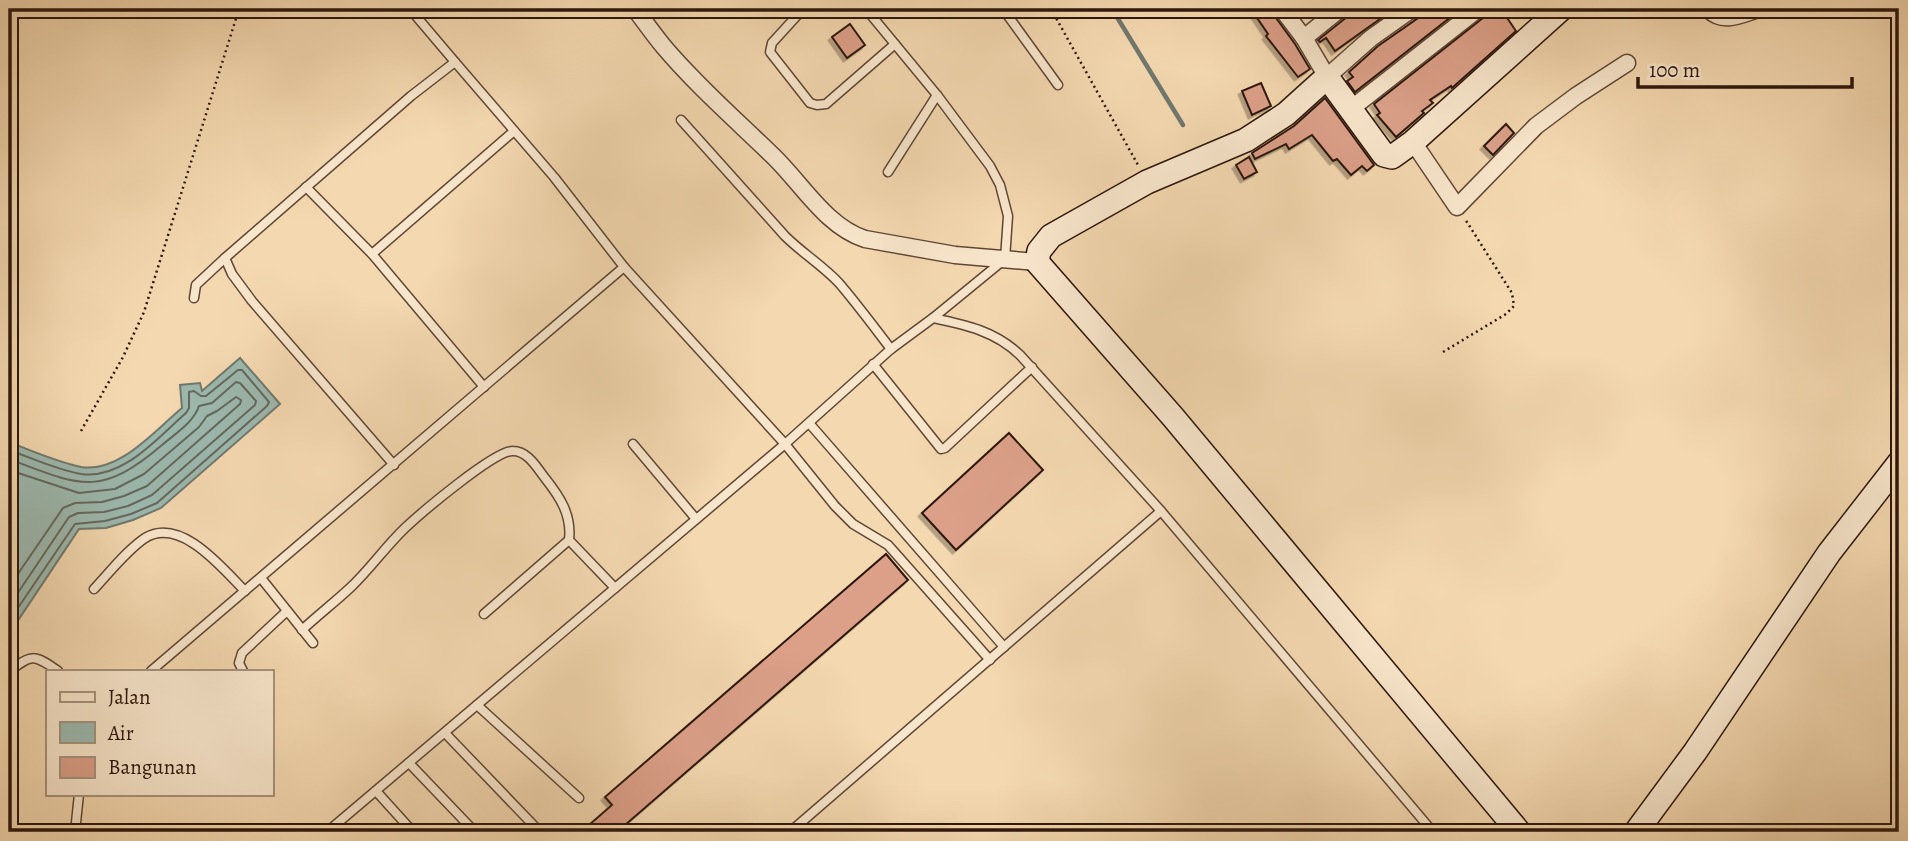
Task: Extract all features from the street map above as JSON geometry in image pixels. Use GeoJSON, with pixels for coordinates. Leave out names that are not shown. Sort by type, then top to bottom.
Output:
{"type":"FeatureCollection","features":[{"type":"Feature","properties":{"kind":"street"},"geometry":{"type":"LineString","coordinates":[[635,9],[664,48],[697,83],[771,153],[830,218],[851,234],[865,239],[955,255],[1037,262],[1174,417],[1519,832]]}},
{"type":"Feature","properties":{"kind":"street"},"geometry":{"type":"LineString","coordinates":[[1282,9],[1384,155],[1392,157],[1413,142],[1561,9]]}},
{"type":"Feature","properties":{"kind":"street"},"geometry":{"type":"LineString","coordinates":[[1304,38],[1340,9]]}},
{"type":"Feature","properties":{"kind":"street"},"geometry":{"type":"LineString","coordinates":[[1037,262],[1039,251],[1051,236],[1165,174],[1246,140],[1286,114],[1371,38],[1412,9]]}},
{"type":"Feature","properties":{"kind":"street"},"geometry":{"type":"LineString","coordinates":[[1352,108],[1478,9]]}},
{"type":"Feature","properties":{"kind":"street"},"geometry":{"type":"LineString","coordinates":[[1708,9],[1718,18],[1727,18],[1758,9]]}},
{"type":"Feature","properties":{"kind":"street"},"geometry":{"type":"LineString","coordinates":[[1413,142],[1457,207],[1536,126],[1627,63]]}},
{"type":"Feature","properties":{"kind":"street"},"geometry":{"type":"LineString","coordinates":[[1636,832],[1695,752],[1829,553],[1899,463]]}},
{"type":"Feature","properties":{"kind":"lane"},"geometry":{"type":"LineString","coordinates":[[410,9],[586,216],[624,267],[785,444],[835,506],[853,524],[888,545],[990,660]]}},
{"type":"Feature","properties":{"kind":"lane"},"geometry":{"type":"LineString","coordinates":[[803,9],[772,43],[770,52],[810,103],[826,104],[895,44]]}},
{"type":"Feature","properties":{"kind":"lane"},"geometry":{"type":"LineString","coordinates":[[327,832],[785,444],[873,364],[1005,259],[1008,216],[1000,185],[990,166],[937,95],[866,9]]}},
{"type":"Feature","properties":{"kind":"lane"},"geometry":{"type":"LineString","coordinates":[[1003,9],[1058,85]]}},
{"type":"Feature","properties":{"kind":"lane"},"geometry":{"type":"LineString","coordinates":[[194,299],[195,285],[411,96],[456,62]]}},
{"type":"Feature","properties":{"kind":"lane"},"geometry":{"type":"LineString","coordinates":[[888,172],[937,95]]}},
{"type":"Feature","properties":{"kind":"lane"},"geometry":{"type":"LineString","coordinates":[[681,120],[785,236],[797,248],[810,255],[839,284],[891,349]]}},
{"type":"Feature","properties":{"kind":"lane"},"geometry":{"type":"LineString","coordinates":[[372,254],[514,131]]}},
{"type":"Feature","properties":{"kind":"lane"},"geometry":{"type":"LineString","coordinates":[[306,187],[372,254],[484,387]]}},
{"type":"Feature","properties":{"kind":"lane"},"geometry":{"type":"LineString","coordinates":[[225,258],[232,274],[252,301],[394,465]]}},
{"type":"Feature","properties":{"kind":"lane"},"geometry":{"type":"LineString","coordinates":[[152,670],[624,267]]}},
{"type":"Feature","properties":{"kind":"lane"},"geometry":{"type":"LineString","coordinates":[[933,318],[976,327],[995,335],[1007,342],[1032,367],[1161,511],[1433,832]]}},
{"type":"Feature","properties":{"kind":"lane"},"geometry":{"type":"LineString","coordinates":[[873,364],[942,449],[1032,367]]}},
{"type":"Feature","properties":{"kind":"lane"},"geometry":{"type":"LineString","coordinates":[[809,423],[1004,647]]}},
{"type":"Feature","properties":{"kind":"lane"},"geometry":{"type":"LineString","coordinates":[[633,444],[696,519]]}},
{"type":"Feature","properties":{"kind":"lane"},"geometry":{"type":"LineString","coordinates":[[302,629],[352,585],[405,528],[503,453],[515,450],[528,457],[567,511],[571,525],[569,540],[484,614]]}},
{"type":"Feature","properties":{"kind":"lane"},"geometry":{"type":"LineString","coordinates":[[790,832],[1161,511]]}},
{"type":"Feature","properties":{"kind":"lane"},"geometry":{"type":"LineString","coordinates":[[94,589],[147,537],[170,533],[187,539],[210,556],[245,591]]}},
{"type":"Feature","properties":{"kind":"lane"},"geometry":{"type":"LineString","coordinates":[[569,540],[615,588]]}},
{"type":"Feature","properties":{"kind":"lane"},"geometry":{"type":"LineString","coordinates":[[261,578],[313,643]]}},
{"type":"Feature","properties":{"kind":"lane"},"geometry":{"type":"LineString","coordinates":[[242,670],[239,663],[242,653],[287,611]]}},
{"type":"Feature","properties":{"kind":"lane"},"geometry":{"type":"LineString","coordinates":[[9,672],[25,658],[35,658],[56,670]]}},
{"type":"Feature","properties":{"kind":"lane"},"geometry":{"type":"LineString","coordinates":[[477,705],[579,798]]}},
{"type":"Feature","properties":{"kind":"lane"},"geometry":{"type":"LineString","coordinates":[[445,733],[540,832]]}},
{"type":"Feature","properties":{"kind":"lane"},"geometry":{"type":"LineString","coordinates":[[409,763],[475,832]]}},
{"type":"Feature","properties":{"kind":"lane"},"geometry":{"type":"LineString","coordinates":[[376,791],[413,832]]}},
{"type":"Feature","properties":{"kind":"lane"},"geometry":{"type":"LineString","coordinates":[[75,832],[79,796]]}},
{"type":"Feature","properties":{"kind":"path"},"geometry":{"type":"LineString","coordinates":[[80,431],[123,357],[144,312],[239,9]]}},
{"type":"Feature","properties":{"kind":"path"},"geometry":{"type":"LineString","coordinates":[[1051,9],[1165,174]]}},
{"type":"Feature","properties":{"kind":"path"},"geometry":{"type":"LineString","coordinates":[[1443,352],[1506,314],[1514,306],[1512,293],[1457,207]]}},
{"type":"Feature","properties":{"kind":"water"},"geometry":{"type":"Polygon","coordinates":[[[240,358],[280,404],[161,508],[106,528],[79,529],[9,634],[9,442],[81,467],[109,463],[136,448],[182,408],[180,385],[200,383],[202,391],[240,358]]]}},
{"type":"Feature","properties":{"kind":"building"},"geometry":{"type":"Polygon","coordinates":[[[1263,9],[1272,9],[1310,69],[1298,77],[1266,36],[1268,34],[1255,15],[1263,9]]]}},
{"type":"Feature","properties":{"kind":"building"},"geometry":{"type":"Polygon","coordinates":[[[1350,9],[1394,9],[1335,51],[1326,38],[1320,42],[1318,40],[1347,17],[1350,9]]]}},
{"type":"Feature","properties":{"kind":"building"},"geometry":{"type":"Polygon","coordinates":[[[1422,9],[1461,9],[1355,92],[1347,81],[1353,77],[1349,72],[1378,46],[1418,18],[1422,9]]]}},
{"type":"Feature","properties":{"kind":"building"},"geometry":{"type":"Polygon","coordinates":[[[1488,9],[1501,9],[1516,31],[1452,88],[1451,86],[1430,100],[1433,103],[1422,111],[1424,113],[1396,137],[1377,115],[1380,113],[1374,104],[1484,17],[1488,9]]]}},
{"type":"Feature","properties":{"kind":"building"},"geometry":{"type":"Polygon","coordinates":[[[850,24],[865,45],[847,58],[832,37],[850,24]]]}},
{"type":"Feature","properties":{"kind":"building"},"geometry":{"type":"Polygon","coordinates":[[[1261,83],[1271,106],[1252,115],[1242,91],[1261,83]]]}},
{"type":"Feature","properties":{"kind":"building"},"geometry":{"type":"Polygon","coordinates":[[[1325,98],[1374,165],[1367,171],[1362,166],[1351,175],[1337,159],[1333,161],[1312,135],[1289,149],[1286,144],[1255,159],[1252,153],[1294,126],[1325,98]]]}},
{"type":"Feature","properties":{"kind":"building"},"geometry":{"type":"Polygon","coordinates":[[[1506,124],[1514,133],[1493,155],[1484,146],[1506,124]]]}},
{"type":"Feature","properties":{"kind":"building"},"geometry":{"type":"Polygon","coordinates":[[[1249,157],[1257,172],[1244,179],[1236,165],[1249,157]]]}},
{"type":"Feature","properties":{"kind":"building"},"geometry":{"type":"Polygon","coordinates":[[[1009,433],[1043,470],[956,550],[922,513],[1009,433]]]}},
{"type":"Feature","properties":{"kind":"building"},"geometry":{"type":"Polygon","coordinates":[[[886,554],[908,580],[617,832],[581,832],[612,805],[605,797],[886,554]]]}},
{"type":"Feature","properties":{"kind":"waterway"},"geometry":{"type":"LineString","coordinates":[[1112,9],[1183,125]]}}]}
